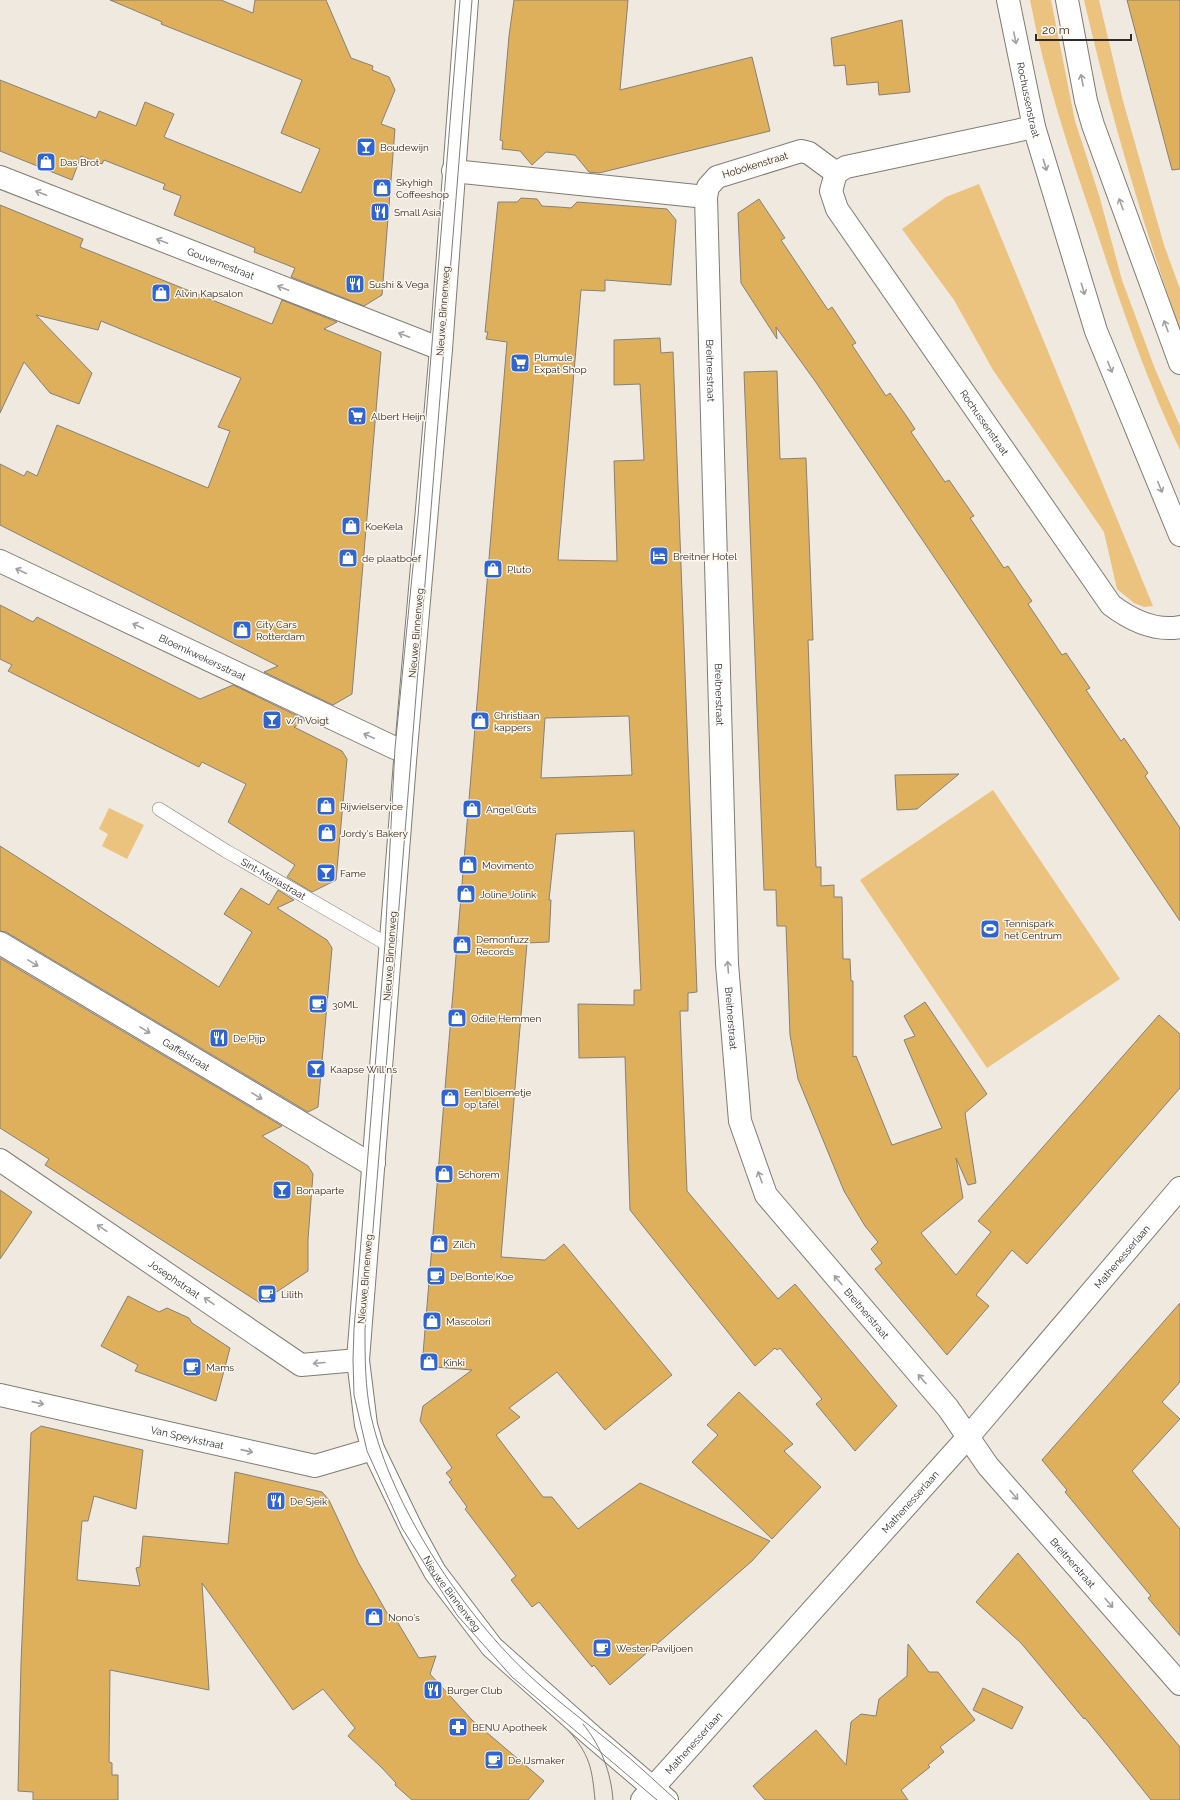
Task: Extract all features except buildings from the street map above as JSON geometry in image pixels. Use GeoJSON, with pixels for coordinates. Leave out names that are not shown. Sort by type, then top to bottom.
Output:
{"type":"FeatureCollection","features":[{"type":"Feature","properties":{"kind":"street","name":"Nieuwe Binnenweg"},"geometry":{"type":"LineString","coordinates":[[467,0],[441,349],[406,750],[358,1360],[366,1425],[373,1449],[412,1530],[435,1572],[492,1647],[592,1736],[654,1796]]}},
{"type":"Feature","properties":{"kind":"street","name":"Rochussenstraat"},"geometry":{"type":"LineString","coordinates":[[1008,0],[1034,127],[1096,330],[1180,535]]}},
{"type":"Feature","properties":{"kind":"street"},"geometry":{"type":"LineString","coordinates":[[1067,0],[1086,101],[1095,131],[1180,362]]}},
{"type":"Feature","properties":{"kind":"street"},"geometry":{"type":"LineString","coordinates":[[836,173],[846,166],[1034,127]]}},
{"type":"Feature","properties":{"kind":"street","name":"Hobokenstraat"},"geometry":{"type":"LineString","coordinates":[[706,197],[708,187],[717,177],[801,151],[809,153],[836,173]]}},
{"type":"Feature","properties":{"kind":"street"},"geometry":{"type":"LineString","coordinates":[[453,172],[706,197]]}},
{"type":"Feature","properties":{"kind":"street","name":"Rochussenstraat"},"geometry":{"type":"LineString","coordinates":[[836,173],[831,191],[837,209],[1111,605],[1128,618],[1148,626],[1171,629],[1180,627]]}},
{"type":"Feature","properties":{"kind":"street","name":"Gouvernestraat"},"geometry":{"type":"LineString","coordinates":[[0,177],[441,349]]}},
{"type":"Feature","properties":{"kind":"street","name":"Breitnerstraat"},"geometry":{"type":"LineString","coordinates":[[706,197],[727,964],[740,1121],[766,1195],[948,1408],[988,1466],[1180,1684]]}},
{"type":"Feature","properties":{"kind":"street","name":"Bloemkwekersstraat"},"geometry":{"type":"LineString","coordinates":[[0,561],[394,748],[406,750]]}},
{"type":"Feature","properties":{"kind":"street","name":"Gaffelstraat"},"geometry":{"type":"LineString","coordinates":[[0,943],[367,1162],[374,1163]]}},
{"type":"Feature","properties":{"kind":"street","name":"Josephstraat"},"geometry":{"type":"LineString","coordinates":[[0,1160],[302,1365],[358,1360]]}},
{"type":"Feature","properties":{"kind":"street","name":"Mathenesserlaan"},"geometry":{"type":"LineString","coordinates":[[654,1796],[968,1437],[1177,1193]]}},
{"type":"Feature","properties":{"kind":"street","name":"Van Speykstraat"},"geometry":{"type":"LineString","coordinates":[[0,1395],[315,1466],[373,1449]]}},
{"type":"Feature","properties":{"kind":"lane","name":"Sint-Mariastraat"},"geometry":{"type":"LineString","coordinates":[[159,809],[226,851],[385,943],[391,944]]}},
{"type":"Feature","properties":{"kind":"shaded area"},"geometry":{"type":"Polygon","coordinates":[[[1030,0],[1051,0],[1075,121],[1099,195],[1122,280],[1155,369],[1180,426],[1180,450],[1167,423],[1134,341],[1077,173],[1043,58],[1030,0]]]}},
{"type":"Feature","properties":{"kind":"shaded area"},"geometry":{"type":"Polygon","coordinates":[[[1084,0],[1099,0],[1123,101],[1164,245],[1180,289],[1180,330],[1153,249],[1128,166],[1105,84],[1084,0]]]}},
{"type":"Feature","properties":{"kind":"shaded area"},"geometry":{"type":"Polygon","coordinates":[[[979,184],[1153,606],[1144,607],[1134,603],[1117,589],[1104,532],[993,370],[954,300],[902,229],[946,197],[979,184]]]}},
{"type":"Feature","properties":{"kind":"shaded area","name":"Tennispark het Centrum"},"geometry":{"type":"Polygon","coordinates":[[[993,790],[1120,979],[987,1068],[860,880],[993,790]]]}},
{"type":"Feature","properties":{"kind":"shaded area"},"geometry":{"type":"Polygon","coordinates":[[[109,808],[144,825],[127,859],[102,846],[108,834],[99,829],[109,808]]]}},
{"type":"Feature","properties":{"kind":"tram line"},"geometry":{"type":"LineString","coordinates":[[460,0],[418,516],[395,748],[385,943],[354,1329],[354,1395],[367,1451],[402,1528],[457,1615],[512,1677],[657,1800]]}},
{"type":"Feature","properties":{"kind":"tram line"},"geometry":{"type":"LineString","coordinates":[[472,0],[365,1329],[366,1383],[371,1416],[381,1451],[395,1486],[433,1557],[456,1591],[506,1652],[531,1677],[562,1704],[623,1752],[676,1800]]}},
{"type":"Feature","properties":{"kind":"tram line"},"geometry":{"type":"LineString","coordinates":[[583,1724],[595,1741],[604,1760],[610,1779],[613,1800]]}},
{"type":"Feature","properties":{"kind":"tram line"},"geometry":{"type":"LineString","coordinates":[[568,1730],[581,1747],[589,1762],[593,1779],[595,1800]]}},
{"type":"Feature","properties":{"kind":"place","name":"Boudewijn"},"geometry":{"type":"Point","coordinates":[366,147]}},
{"type":"Feature","properties":{"kind":"place","name":"Das Brot"},"geometry":{"type":"Point","coordinates":[46,162]}},
{"type":"Feature","properties":{"kind":"place","name":"Skyhigh Coffeeshop"},"geometry":{"type":"Point","coordinates":[382,188]}},
{"type":"Feature","properties":{"kind":"place","name":"Small Asia"},"geometry":{"type":"Point","coordinates":[380,212]}},
{"type":"Feature","properties":{"kind":"place","name":"Sushi & Vega"},"geometry":{"type":"Point","coordinates":[355,284]}},
{"type":"Feature","properties":{"kind":"place","name":"Alvin Kapsalon"},"geometry":{"type":"Point","coordinates":[161,293]}},
{"type":"Feature","properties":{"kind":"place","name":"Plumule Expat Shop"},"geometry":{"type":"Point","coordinates":[520,363]}},
{"type":"Feature","properties":{"kind":"place","name":"Albert Heijn"},"geometry":{"type":"Point","coordinates":[357,416]}},
{"type":"Feature","properties":{"kind":"place","name":"KoeKela"},"geometry":{"type":"Point","coordinates":[351,526]}},
{"type":"Feature","properties":{"kind":"place","name":"Breitner Hotel"},"geometry":{"type":"Point","coordinates":[659,556]}},
{"type":"Feature","properties":{"kind":"place","name":"de plaatboef"},"geometry":{"type":"Point","coordinates":[348,558]}},
{"type":"Feature","properties":{"kind":"place","name":"Pluto"},"geometry":{"type":"Point","coordinates":[493,569]}},
{"type":"Feature","properties":{"kind":"place","name":"City Cars Rotterdam"},"geometry":{"type":"Point","coordinates":[242,630]}},
{"type":"Feature","properties":{"kind":"place","name":"v/h Voigt"},"geometry":{"type":"Point","coordinates":[272,720]}},
{"type":"Feature","properties":{"kind":"place","name":"Christiaan kappers"},"geometry":{"type":"Point","coordinates":[480,721]}},
{"type":"Feature","properties":{"kind":"place","name":"Rijwielservice"},"geometry":{"type":"Point","coordinates":[326,806]}},
{"type":"Feature","properties":{"kind":"place","name":"Angel Cuts"},"geometry":{"type":"Point","coordinates":[472,809]}},
{"type":"Feature","properties":{"kind":"place","name":"Jordy's Bakery"},"geometry":{"type":"Point","coordinates":[327,833]}},
{"type":"Feature","properties":{"kind":"place","name":"Movimento"},"geometry":{"type":"Point","coordinates":[468,865]}},
{"type":"Feature","properties":{"kind":"place","name":"Fame"},"geometry":{"type":"Point","coordinates":[326,873]}},
{"type":"Feature","properties":{"kind":"place","name":"Joline Jolink"},"geometry":{"type":"Point","coordinates":[466,894]}},
{"type":"Feature","properties":{"kind":"place","name":"Tennispark het Centrum"},"geometry":{"type":"Point","coordinates":[990,929]}},
{"type":"Feature","properties":{"kind":"place","name":"Demonfuzz Records"},"geometry":{"type":"Point","coordinates":[462,945]}},
{"type":"Feature","properties":{"kind":"place","name":"30ML"},"geometry":{"type":"Point","coordinates":[318,1004]}},
{"type":"Feature","properties":{"kind":"place","name":"Odile Hemmen"},"geometry":{"type":"Point","coordinates":[457,1018]}},
{"type":"Feature","properties":{"kind":"place","name":"De Pijp"},"geometry":{"type":"Point","coordinates":[219,1038]}},
{"type":"Feature","properties":{"kind":"place","name":"Kaapse Will'ns"},"geometry":{"type":"Point","coordinates":[316,1069]}},
{"type":"Feature","properties":{"kind":"place","name":"Een bloemetje op tafel"},"geometry":{"type":"Point","coordinates":[450,1098]}},
{"type":"Feature","properties":{"kind":"place","name":"Schorem"},"geometry":{"type":"Point","coordinates":[444,1174]}},
{"type":"Feature","properties":{"kind":"place","name":"Bonaparte"},"geometry":{"type":"Point","coordinates":[282,1190]}},
{"type":"Feature","properties":{"kind":"place","name":"Zilch"},"geometry":{"type":"Point","coordinates":[439,1244]}},
{"type":"Feature","properties":{"kind":"place","name":"De Bonte Koe"},"geometry":{"type":"Point","coordinates":[436,1276]}},
{"type":"Feature","properties":{"kind":"place","name":"Lilith"},"geometry":{"type":"Point","coordinates":[267,1294]}},
{"type":"Feature","properties":{"kind":"place","name":"Mascolori"},"geometry":{"type":"Point","coordinates":[432,1321]}},
{"type":"Feature","properties":{"kind":"place","name":"Kinki"},"geometry":{"type":"Point","coordinates":[429,1362]}},
{"type":"Feature","properties":{"kind":"place","name":"Mams"},"geometry":{"type":"Point","coordinates":[192,1367]}},
{"type":"Feature","properties":{"kind":"place","name":"De Sjeik"},"geometry":{"type":"Point","coordinates":[276,1501]}},
{"type":"Feature","properties":{"kind":"place","name":"Nono's"},"geometry":{"type":"Point","coordinates":[374,1617]}},
{"type":"Feature","properties":{"kind":"place","name":"Wester Paviljoen"},"geometry":{"type":"Point","coordinates":[602,1648]}},
{"type":"Feature","properties":{"kind":"place","name":"Burger Club"},"geometry":{"type":"Point","coordinates":[433,1690]}},
{"type":"Feature","properties":{"kind":"place","name":"BENU Apotheek"},"geometry":{"type":"Point","coordinates":[458,1727]}},
{"type":"Feature","properties":{"kind":"place","name":"De IJsmaker"},"geometry":{"type":"Point","coordinates":[494,1760]}}]}
